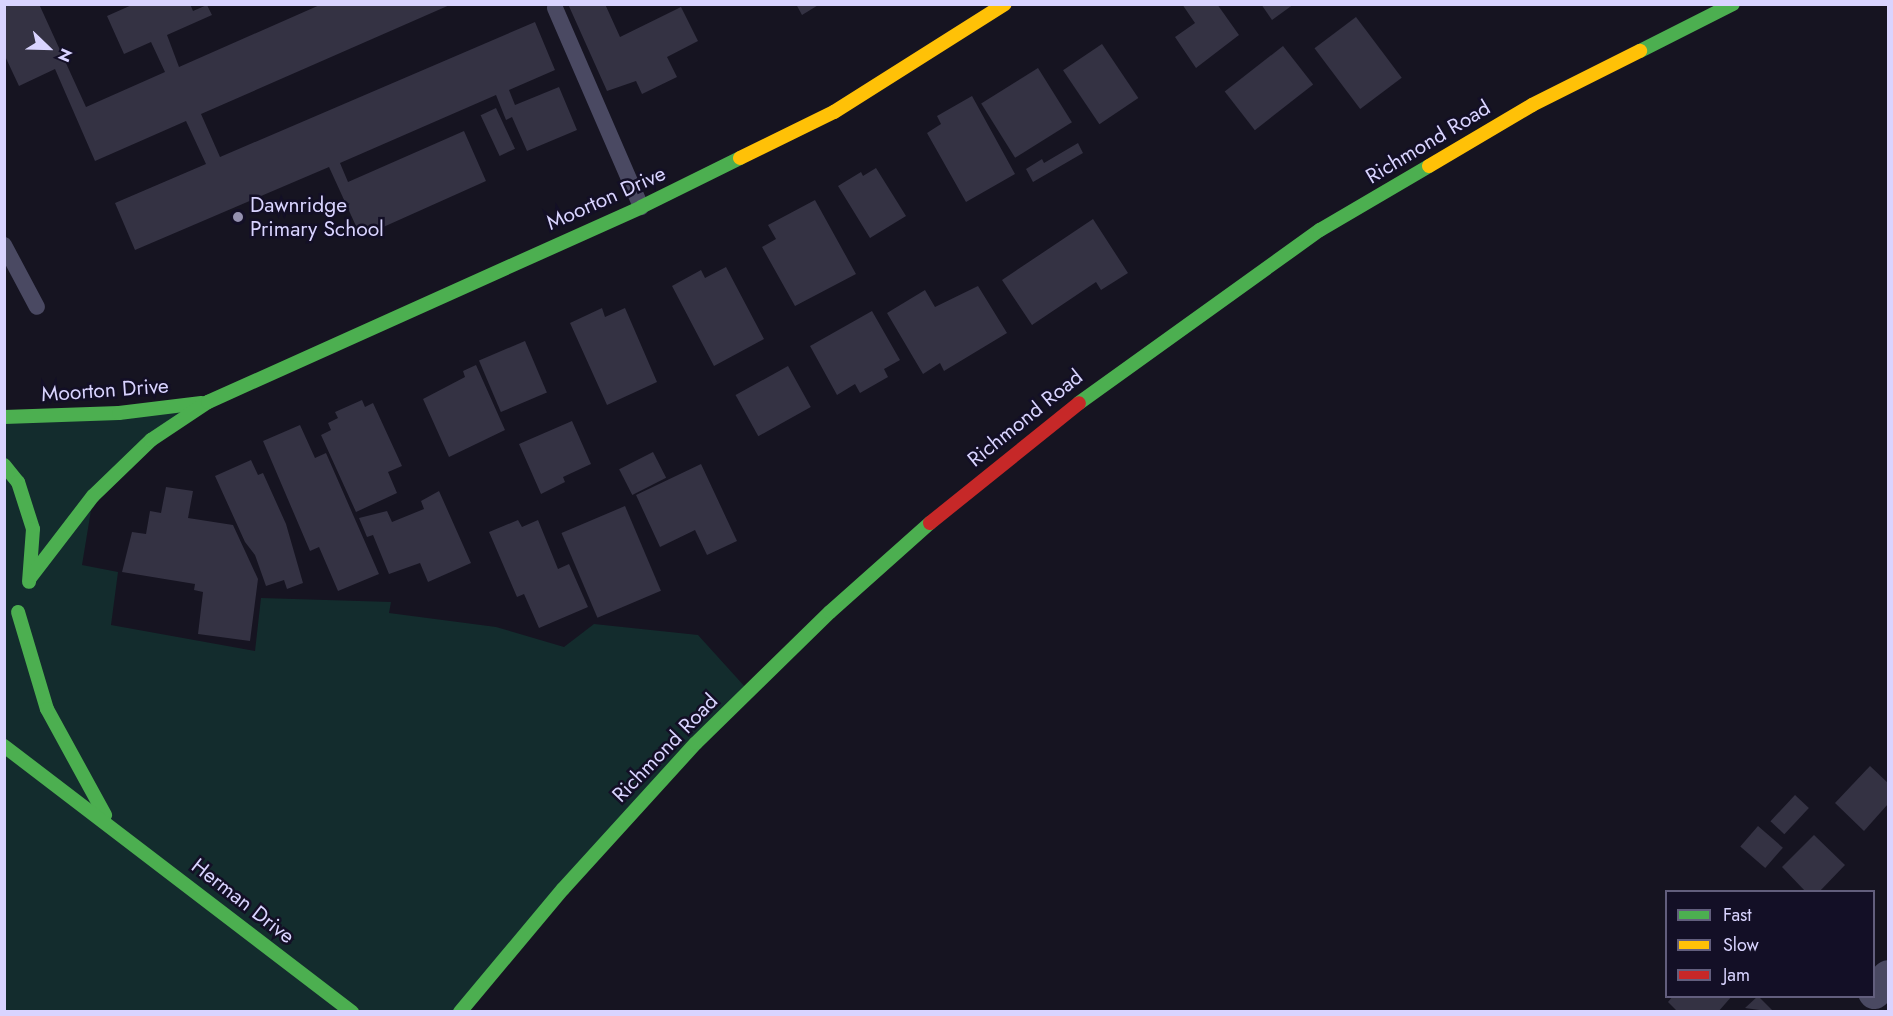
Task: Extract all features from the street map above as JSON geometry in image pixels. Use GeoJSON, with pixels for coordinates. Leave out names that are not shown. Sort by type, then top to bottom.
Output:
{"type":"FeatureCollection","features":[{"type":"Feature","properties":{"kind":"main road","name":"Moorton Drive"},"geometry":{"type":"LineString","coordinates":[[30,578],[93,496],[151,440],[208,402],[641,207],[834,112],[1005,4]]}},
{"type":"Feature","properties":{"kind":"main road","name":"Richmond Road"},"geometry":{"type":"LineString","coordinates":[[460,1011],[563,889],[729,710],[830,612],[950,505],[1114,375],[1320,230],[1532,105],[1733,4]]}},
{"type":"Feature","properties":{"kind":"main road","name":"Moorton Drive"},"geometry":{"type":"LineString","coordinates":[[4,417],[120,413],[208,402]]}},
{"type":"Feature","properties":{"kind":"main road"},"geometry":{"type":"LineString","coordinates":[[4,465],[18,482],[33,529],[30,578],[18,612],[4,625]]}},
{"type":"Feature","properties":{"kind":"main road","name":"Herman Drive"},"geometry":{"type":"LineString","coordinates":[[18,612],[47,709],[109,822]]}},
{"type":"Feature","properties":{"kind":"main road","name":"Herman Drive"},"geometry":{"type":"LineString","coordinates":[[4,746],[109,822],[352,1011]]}},
{"type":"Feature","properties":{"kind":"street"},"geometry":{"type":"LineString","coordinates":[[1875,991],[1888,976]]}},
{"type":"Feature","properties":{"kind":"street"},"geometry":{"type":"LineString","coordinates":[[1855,1011],[1867,998]]}},
{"type":"Feature","properties":{"kind":"lane"},"geometry":{"type":"LineString","coordinates":[[555,8],[641,207]]}},
{"type":"Feature","properties":{"kind":"lane"},"geometry":{"type":"LineString","coordinates":[[4,245],[37,307]]}},
{"type":"Feature","properties":{"kind":"green space"},"geometry":{"type":"Polygon","coordinates":[[[209,400],[93,498],[82,565],[118,572],[111,625],[255,651],[261,598],[391,602],[389,613],[496,627],[564,647],[594,624],[698,635],[746,688],[456,1011],[5,1011],[4,416],[209,400]]]}},
{"type":"Feature","properties":{"kind":"building"},"geometry":{"type":"Polygon","coordinates":[[[4,4],[39,4],[86,107],[165,72],[151,42],[124,54],[107,16],[134,4],[190,4],[193,11],[207,5],[212,15],[167,35],[179,67],[322,4],[452,4],[201,114],[220,157],[535,22],[555,70],[509,90],[515,105],[559,87],[577,130],[527,151],[512,117],[506,120],[496,95],[340,163],[348,182],[464,131],[486,181],[361,237],[329,167],[135,250],[115,203],[206,164],[186,121],[95,161],[55,69],[19,86],[4,54],[4,4]]]}},
{"type":"Feature","properties":{"kind":"building"},"geometry":{"type":"Polygon","coordinates":[[[568,4],[605,4],[620,37],[681,7],[698,41],[667,57],[677,77],[642,94],[636,81],[607,91],[568,4]]]}},
{"type":"Feature","properties":{"kind":"building"},"geometry":{"type":"Polygon","coordinates":[[[796,4],[820,4],[802,15],[796,4]]]}},
{"type":"Feature","properties":{"kind":"building"},"geometry":{"type":"Polygon","coordinates":[[[1182,4],[1217,4],[1239,35],[1196,68],[1175,37],[1195,23],[1182,4]]]}},
{"type":"Feature","properties":{"kind":"building"},"geometry":{"type":"Polygon","coordinates":[[[1261,4],[1294,4],[1272,20],[1261,4]]]}},
{"type":"Feature","properties":{"kind":"building"},"geometry":{"type":"Polygon","coordinates":[[[1356,17],[1402,78],[1360,109],[1314,48],[1356,17]]]}},
{"type":"Feature","properties":{"kind":"building"},"geometry":{"type":"Polygon","coordinates":[[[1102,44],[1138,98],[1099,124],[1063,70],[1102,44]]]}},
{"type":"Feature","properties":{"kind":"building"},"geometry":{"type":"Polygon","coordinates":[[[1283,46],[1313,85],[1255,130],[1225,92],[1283,46]]]}},
{"type":"Feature","properties":{"kind":"building"},"geometry":{"type":"Polygon","coordinates":[[[1038,68],[1072,122],[1015,158],[981,104],[1038,68]]]}},
{"type":"Feature","properties":{"kind":"building"},"geometry":{"type":"Polygon","coordinates":[[[972,96],[1015,174],[966,202],[927,133],[941,124],[937,116],[972,96]]]}},
{"type":"Feature","properties":{"kind":"building"},"geometry":{"type":"Polygon","coordinates":[[[496,108],[515,149],[500,156],[481,115],[496,108]]]}},
{"type":"Feature","properties":{"kind":"building"},"geometry":{"type":"Polygon","coordinates":[[[1078,143],[1083,153],[1033,182],[1026,169],[1042,159],[1044,163],[1078,143]]]}},
{"type":"Feature","properties":{"kind":"building"},"geometry":{"type":"Polygon","coordinates":[[[876,168],[906,216],[870,238],[838,186],[861,172],[863,176],[876,168]]]}},
{"type":"Feature","properties":{"kind":"building"},"geometry":{"type":"Polygon","coordinates":[[[815,200],[856,274],[795,306],[762,247],[776,239],[768,225],[815,200]]]}},
{"type":"Feature","properties":{"kind":"building"},"geometry":{"type":"Polygon","coordinates":[[[1093,219],[1128,273],[1101,290],[1096,282],[1032,325],[1002,280],[1093,219]]]}},
{"type":"Feature","properties":{"kind":"building"},"geometry":{"type":"Polygon","coordinates":[[[726,267],[764,339],[714,366],[672,286],[701,270],[705,278],[726,267]]]}},
{"type":"Feature","properties":{"kind":"building"},"geometry":{"type":"Polygon","coordinates":[[[978,286],[1007,333],[944,371],[940,363],[923,374],[887,313],[925,290],[935,307],[978,286]]]}},
{"type":"Feature","properties":{"kind":"building"},"geometry":{"type":"Polygon","coordinates":[[[602,308],[605,317],[625,308],[657,382],[607,405],[570,323],[602,308]]]}},
{"type":"Feature","properties":{"kind":"building"},"geometry":{"type":"Polygon","coordinates":[[[872,311],[900,360],[884,369],[888,377],[860,393],[855,384],[837,395],[810,346],[872,311]]]}},
{"type":"Feature","properties":{"kind":"building"},"geometry":{"type":"Polygon","coordinates":[[[525,341],[547,393],[501,412],[479,361],[525,341]]]}},
{"type":"Feature","properties":{"kind":"building"},"geometry":{"type":"Polygon","coordinates":[[[476,365],[505,430],[449,457],[423,399],[465,377],[463,371],[476,365]]]}},
{"type":"Feature","properties":{"kind":"building"},"geometry":{"type":"Polygon","coordinates":[[[788,366],[811,407],[758,436],[736,395],[788,366]]]}},
{"type":"Feature","properties":{"kind":"building"},"geometry":{"type":"Polygon","coordinates":[[[362,400],[365,407],[373,403],[402,466],[388,472],[397,493],[356,512],[321,435],[331,430],[328,423],[338,418],[335,412],[362,400]]]}},
{"type":"Feature","properties":{"kind":"building"},"geometry":{"type":"Polygon","coordinates":[[[572,421],[591,464],[563,477],[565,482],[541,494],[519,444],[572,421]]]}},
{"type":"Feature","properties":{"kind":"building"},"geometry":{"type":"Polygon","coordinates":[[[300,425],[315,458],[326,453],[379,574],[338,591],[319,547],[310,551],[263,441],[300,425]]]}},
{"type":"Feature","properties":{"kind":"building"},"geometry":{"type":"Polygon","coordinates":[[[653,452],[666,478],[632,495],[619,469],[653,452]]]}},
{"type":"Feature","properties":{"kind":"building"},"geometry":{"type":"Polygon","coordinates":[[[251,460],[258,475],[263,473],[286,524],[303,583],[287,589],[284,580],[266,586],[255,555],[245,542],[215,476],[251,460]]]}},
{"type":"Feature","properties":{"kind":"building"},"geometry":{"type":"Polygon","coordinates":[[[701,464],[737,541],[707,555],[695,530],[660,547],[636,495],[701,464]]]}},
{"type":"Feature","properties":{"kind":"building"},"geometry":{"type":"Polygon","coordinates":[[[166,487],[193,491],[188,518],[233,525],[258,579],[250,641],[198,634],[203,592],[194,590],[195,584],[122,572],[132,532],[146,534],[150,511],[161,513],[166,487]]]}},
{"type":"Feature","properties":{"kind":"building"},"geometry":{"type":"Polygon","coordinates":[[[439,491],[471,563],[428,582],[420,563],[389,574],[373,535],[367,537],[359,518],[387,511],[392,522],[424,509],[421,501],[439,491]]]}},
{"type":"Feature","properties":{"kind":"building"},"geometry":{"type":"Polygon","coordinates":[[[625,506],[661,591],[597,618],[561,533],[625,506]]]}},
{"type":"Feature","properties":{"kind":"building"},"geometry":{"type":"Polygon","coordinates":[[[518,520],[522,527],[538,520],[558,569],[569,564],[588,607],[539,628],[524,594],[517,597],[489,532],[518,520]]]}},
{"type":"Feature","properties":{"kind":"building"},"geometry":{"type":"Polygon","coordinates":[[[1870,766],[1888,783],[1888,804],[1864,831],[1835,803],[1870,766]]]}},
{"type":"Feature","properties":{"kind":"building"},"geometry":{"type":"Polygon","coordinates":[[[1795,795],[1809,808],[1784,834],[1770,821],[1795,795]]]}},
{"type":"Feature","properties":{"kind":"building"},"geometry":{"type":"Polygon","coordinates":[[[1758,826],[1783,848],[1765,868],[1740,846],[1758,826]]]}},
{"type":"Feature","properties":{"kind":"building"},"geometry":{"type":"Polygon","coordinates":[[[1814,835],[1845,865],[1821,890],[1804,890],[1782,867],[1814,835]]]}},
{"type":"Feature","properties":{"kind":"building"},"geometry":{"type":"Polygon","coordinates":[[[1671,998],[1730,998],[1718,1012],[1678,1012],[1668,1002],[1671,998]]]}},
{"type":"Feature","properties":{"kind":"building"},"geometry":{"type":"Polygon","coordinates":[[[1756,998],[1760,998],[1774,1012],[1745,1008],[1756,998]]]}},
{"type":"Feature","properties":{"kind":"traffic: fast"},"geometry":{"type":"LineString","coordinates":[[1640,51],[1733,4]]}},
{"type":"Feature","properties":{"kind":"traffic: fast"},"geometry":{"type":"LineString","coordinates":[[30,578],[93,496],[151,440],[208,402],[641,207],[740,158]]}},
{"type":"Feature","properties":{"kind":"traffic: fast"},"geometry":{"type":"LineString","coordinates":[[1079,403],[1320,230],[1429,166]]}},
{"type":"Feature","properties":{"kind":"traffic: fast"},"geometry":{"type":"LineString","coordinates":[[4,417],[119,413],[201,403]]}},
{"type":"Feature","properties":{"kind":"traffic: fast"},"geometry":{"type":"LineString","coordinates":[[4,465],[18,482],[33,529],[29,582]]}},
{"type":"Feature","properties":{"kind":"traffic: fast"},"geometry":{"type":"LineString","coordinates":[[460,1012],[563,889],[696,743],[830,612],[930,523]]}},
{"type":"Feature","properties":{"kind":"traffic: fast"},"geometry":{"type":"LineString","coordinates":[[18,612],[47,709],[105,815]]}},
{"type":"Feature","properties":{"kind":"traffic: fast"},"geometry":{"type":"LineString","coordinates":[[4,746],[352,1012]]}},
{"type":"Feature","properties":{"kind":"traffic: slow"},"geometry":{"type":"LineString","coordinates":[[740,158],[834,112],[1005,4]]}},
{"type":"Feature","properties":{"kind":"traffic: slow"},"geometry":{"type":"LineString","coordinates":[[1429,166],[1532,105],[1640,51]]}},
{"type":"Feature","properties":{"kind":"traffic: jam"},"geometry":{"type":"LineString","coordinates":[[930,523],[1079,403]]}},
{"type":"Feature","properties":{"kind":"place","name":"Dawnridge Primary School"},"geometry":{"type":"Point","coordinates":[238,217]}}]}
